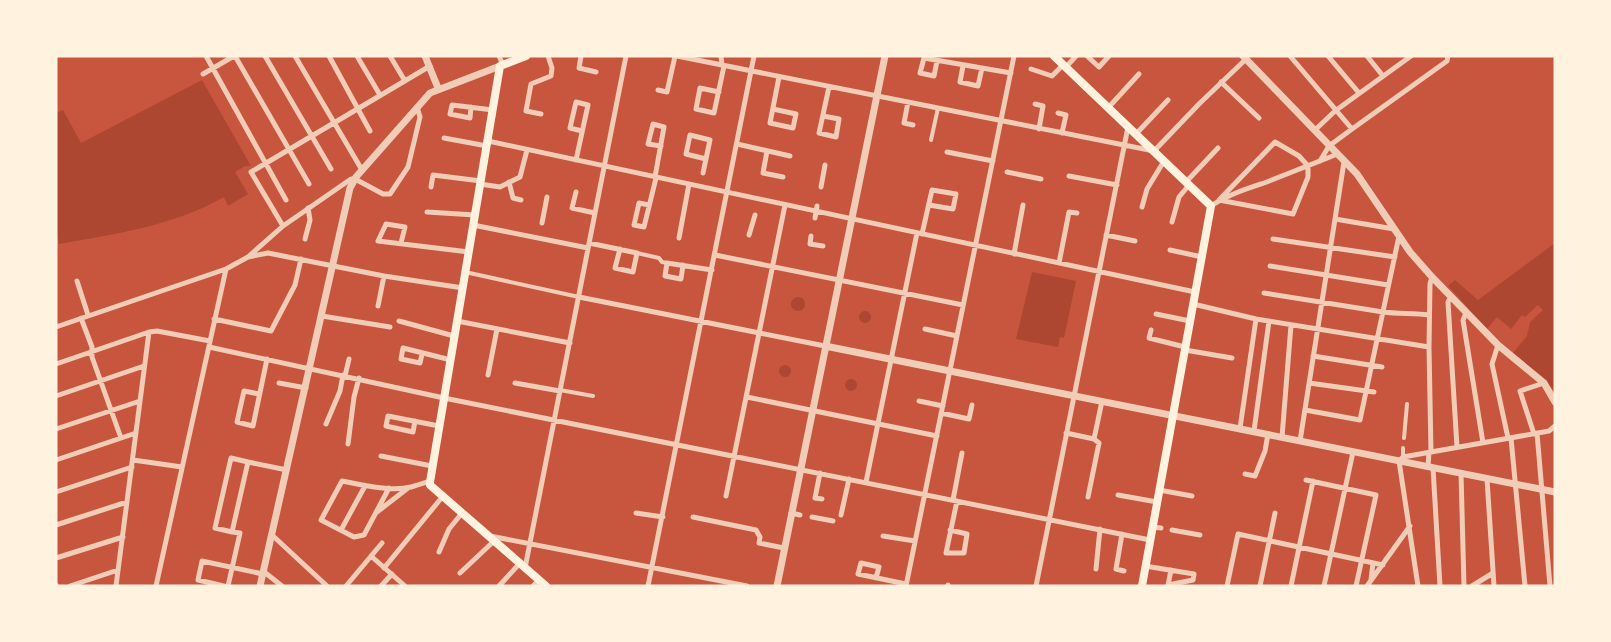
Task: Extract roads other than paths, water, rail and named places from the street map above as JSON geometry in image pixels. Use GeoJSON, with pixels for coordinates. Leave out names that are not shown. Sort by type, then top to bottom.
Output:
{"type":"FeatureCollection","features":[{"type":"Feature","properties":{"kind":"main road"},"geometry":{"type":"LineString","coordinates":[[526,56],[501,65],[474,220],[465,252],[466,272],[430,486],[522,566],[536,583],[546,586]]}},
{"type":"Feature","properties":{"kind":"main road"},"geometry":{"type":"LineString","coordinates":[[1054,56],[1211,206],[1142,586]]}},
{"type":"Feature","properties":{"kind":"street"},"geometry":{"type":"LineString","coordinates":[[206,56],[286,200]]}},
{"type":"Feature","properties":{"kind":"street"},"geometry":{"type":"LineString","coordinates":[[204,74],[235,56],[309,184]]}},
{"type":"Feature","properties":{"kind":"street"},"geometry":{"type":"LineString","coordinates":[[265,56],[331,169]]}},
{"type":"Feature","properties":{"kind":"street"},"geometry":{"type":"LineString","coordinates":[[295,56],[362,170]]}},
{"type":"Feature","properties":{"kind":"street"},"geometry":{"type":"LineString","coordinates":[[329,56],[370,131]]}},
{"type":"Feature","properties":{"kind":"street"},"geometry":{"type":"LineString","coordinates":[[357,56],[380,96]]}},
{"type":"Feature","properties":{"kind":"street"},"geometry":{"type":"LineString","coordinates":[[390,56],[405,81]]}},
{"type":"Feature","properties":{"kind":"street"},"geometry":{"type":"LineString","coordinates":[[425,56],[438,88]]}},
{"type":"Feature","properties":{"kind":"street"},"geometry":{"type":"LineString","coordinates":[[260,586],[350,188],[362,170],[430,93],[438,88],[501,65],[499,56]]}},
{"type":"Feature","properties":{"kind":"street"},"geometry":{"type":"LineString","coordinates":[[541,114],[526,111],[531,84],[551,76],[552,68],[548,56]]}},
{"type":"Feature","properties":{"kind":"street"},"geometry":{"type":"LineString","coordinates":[[581,56],[579,68],[596,72]]}},
{"type":"Feature","properties":{"kind":"street"},"geometry":{"type":"LineString","coordinates":[[499,586],[522,566],[530,544],[626,56]]}},
{"type":"Feature","properties":{"kind":"street"},"geometry":{"type":"LineString","coordinates":[[658,90],[666,92],[676,56],[1154,151],[1244,58],[1357,174],[1410,252],[1432,277],[1498,345],[1544,383],[1555,402]]}},
{"type":"Feature","properties":{"kind":"street"},"geometry":{"type":"LineString","coordinates":[[719,92],[700,88],[696,109],[714,112],[719,92],[723,65],[721,56]]}},
{"type":"Feature","properties":{"kind":"street"},"geometry":{"type":"LineString","coordinates":[[648,586],[754,56]]}},
{"type":"Feature","properties":{"kind":"street"},"geometry":{"type":"LineString","coordinates":[[777,586],[885,56]]}},
{"type":"Feature","properties":{"kind":"street"},"geometry":{"type":"LineString","coordinates":[[876,578],[879,567],[861,563],[858,574],[906,585],[963,306],[994,169],[993,161],[1014,56]]}},
{"type":"Feature","properties":{"kind":"street"},"geometry":{"type":"LineString","coordinates":[[1031,69],[1052,76],[1076,56]]}},
{"type":"Feature","properties":{"kind":"street"},"geometry":{"type":"LineString","coordinates":[[1087,56],[1099,68],[1109,56]]}},
{"type":"Feature","properties":{"kind":"street"},"geometry":{"type":"LineString","coordinates":[[1290,56],[1352,129]]}},
{"type":"Feature","properties":{"kind":"street"},"geometry":{"type":"LineString","coordinates":[[1328,56],[1359,93]]}},
{"type":"Feature","properties":{"kind":"street"},"geometry":{"type":"LineString","coordinates":[[1367,56],[1383,76]]}},
{"type":"Feature","properties":{"kind":"street"},"geometry":{"type":"LineString","coordinates":[[1320,161],[1330,146],[1447,61],[1448,56]]}},
{"type":"Feature","properties":{"kind":"street"},"geometry":{"type":"LineString","coordinates":[[1315,130],[1335,111],[1410,57]]}},
{"type":"Feature","properties":{"kind":"street"},"geometry":{"type":"LineString","coordinates":[[937,61],[934,76],[920,73],[924,58],[1011,73]]}},
{"type":"Feature","properties":{"kind":"street"},"geometry":{"type":"LineString","coordinates":[[283,226],[251,172],[430,66]]}},
{"type":"Feature","properties":{"kind":"street"},"geometry":{"type":"LineString","coordinates":[[963,66],[960,82],[978,86],[982,68]]}},
{"type":"Feature","properties":{"kind":"street"},"geometry":{"type":"LineString","coordinates":[[1108,108],[1139,74]]}},
{"type":"Feature","properties":{"kind":"street"},"geometry":{"type":"LineString","coordinates":[[773,109],[796,114],[793,128],[770,123],[779,77]]}},
{"type":"Feature","properties":{"kind":"street"},"geometry":{"type":"LineString","coordinates":[[1221,82],[1259,118]]}},
{"type":"Feature","properties":{"kind":"street"},"geometry":{"type":"LineString","coordinates":[[823,116],[839,119],[836,137],[819,133],[823,116],[830,87]]}},
{"type":"Feature","properties":{"kind":"street"},"geometry":{"type":"LineString","coordinates":[[1136,134],[1168,100]]}},
{"type":"Feature","properties":{"kind":"street"},"geometry":{"type":"LineString","coordinates":[[576,160],[588,104],[576,102],[570,128],[582,131]]}},
{"type":"Feature","properties":{"kind":"street"},"geometry":{"type":"LineString","coordinates":[[908,102],[904,123],[913,124]]}},
{"type":"Feature","properties":{"kind":"street"},"geometry":{"type":"LineString","coordinates":[[1035,104],[1043,106],[1039,129]]}},
{"type":"Feature","properties":{"kind":"street"},"geometry":{"type":"LineString","coordinates":[[471,107],[470,118],[450,114],[452,105],[471,107],[493,110]]}},
{"type":"Feature","properties":{"kind":"street"},"geometry":{"type":"LineString","coordinates":[[56,327],[226,269],[248,257],[283,226],[351,179],[355,179],[383,194],[390,194],[408,167],[420,117],[417,107]]}},
{"type":"Feature","properties":{"kind":"street"},"geometry":{"type":"LineString","coordinates":[[931,140],[938,108]]}},
{"type":"Feature","properties":{"kind":"street"},"geometry":{"type":"LineString","coordinates":[[1058,113],[1066,115],[1062,133]]}},
{"type":"Feature","properties":{"kind":"street"},"geometry":{"type":"LineString","coordinates":[[649,205],[639,203],[634,226],[644,227],[656,177],[661,146],[664,127],[653,124],[648,144],[661,146]]}},
{"type":"Feature","properties":{"kind":"street"},"geometry":{"type":"LineString","coordinates":[[1036,586],[1065,435],[1070,395],[1082,351],[1128,127]]}},
{"type":"Feature","properties":{"kind":"street"},"geometry":{"type":"LineString","coordinates":[[703,173],[706,159],[710,140],[690,136],[686,154],[706,159]]}},
{"type":"Feature","properties":{"kind":"street"},"geometry":{"type":"LineString","coordinates":[[444,138],[527,150],[689,184],[701,184],[785,205],[817,209],[920,234],[1196,292]]}},
{"type":"Feature","properties":{"kind":"street"},"geometry":{"type":"LineString","coordinates":[[1211,206],[1275,142],[1299,156],[1308,166],[1308,177],[1293,214],[1219,200]]}},
{"type":"Feature","properties":{"kind":"street"},"geometry":{"type":"LineString","coordinates":[[737,144],[790,156]]}},
{"type":"Feature","properties":{"kind":"street"},"geometry":{"type":"LineString","coordinates":[[1172,222],[1179,197],[1218,148]]}},
{"type":"Feature","properties":{"kind":"street"},"geometry":{"type":"LineString","coordinates":[[431,188],[433,175],[481,182],[500,187],[520,177],[527,150]]}},
{"type":"Feature","properties":{"kind":"street"},"geometry":{"type":"LineString","coordinates":[[767,151],[763,173],[783,177]]}},
{"type":"Feature","properties":{"kind":"street"},"geometry":{"type":"LineString","coordinates":[[947,152],[993,161]]}},
{"type":"Feature","properties":{"kind":"street"},"geometry":{"type":"LineString","coordinates":[[1219,200],[1337,154]]}},
{"type":"Feature","properties":{"kind":"street"},"geometry":{"type":"LineString","coordinates":[[1142,207],[1146,189],[1164,161]]}},
{"type":"Feature","properties":{"kind":"street"},"geometry":{"type":"LineString","coordinates":[[1300,441],[1344,162]]}},
{"type":"Feature","properties":{"kind":"street"},"geometry":{"type":"LineString","coordinates":[[821,187],[825,165]]}},
{"type":"Feature","properties":{"kind":"street"},"geometry":{"type":"LineString","coordinates":[[1008,172],[1041,179]]}},
{"type":"Feature","properties":{"kind":"street"},"geometry":{"type":"LineString","coordinates":[[1069,176],[1117,184]]}},
{"type":"Feature","properties":{"kind":"street"},"geometry":{"type":"LineString","coordinates":[[509,182],[513,198],[521,200]]}},
{"type":"Feature","properties":{"kind":"street"},"geometry":{"type":"LineString","coordinates":[[679,238],[689,184]]}},
{"type":"Feature","properties":{"kind":"street"},"geometry":{"type":"LineString","coordinates":[[866,482],[880,425],[920,234],[932,190],[956,194],[953,209],[929,205]]}},
{"type":"Feature","properties":{"kind":"street"},"geometry":{"type":"LineString","coordinates":[[576,192],[572,208],[596,213]]}},
{"type":"Feature","properties":{"kind":"street"},"geometry":{"type":"LineString","coordinates":[[542,223],[547,197]]}},
{"type":"Feature","properties":{"kind":"street"},"geometry":{"type":"LineString","coordinates":[[757,206],[759,199]]}},
{"type":"Feature","properties":{"kind":"street"},"geometry":{"type":"LineString","coordinates":[[726,496],[746,399],[757,332],[785,205]]}},
{"type":"Feature","properties":{"kind":"street"},"geometry":{"type":"LineString","coordinates":[[1014,254],[1023,205]]}},
{"type":"Feature","properties":{"kind":"street"},"geometry":{"type":"LineString","coordinates":[[305,239],[310,220],[308,208]]}},
{"type":"Feature","properties":{"kind":"street"},"geometry":{"type":"LineString","coordinates":[[815,218],[817,209]]}},
{"type":"Feature","properties":{"kind":"street"},"geometry":{"type":"LineString","coordinates":[[427,212],[474,220],[540,235],[596,244],[660,258],[662,262],[712,270]]}},
{"type":"Feature","properties":{"kind":"street"},"geometry":{"type":"LineString","coordinates":[[1059,264],[1069,212],[1077,213]]}},
{"type":"Feature","properties":{"kind":"street"},"geometry":{"type":"LineString","coordinates":[[750,235],[755,215]]}},
{"type":"Feature","properties":{"kind":"street"},"geometry":{"type":"LineString","coordinates":[[1335,220],[1394,229]]}},
{"type":"Feature","properties":{"kind":"street"},"geometry":{"type":"LineString","coordinates":[[401,243],[405,227],[386,224],[378,240],[465,252]]}},
{"type":"Feature","properties":{"kind":"street"},"geometry":{"type":"LineString","coordinates":[[1106,235],[1135,241]]}},
{"type":"Feature","properties":{"kind":"street"},"geometry":{"type":"LineString","coordinates":[[811,236],[810,244],[823,246]]}},
{"type":"Feature","properties":{"kind":"street"},"geometry":{"type":"LineString","coordinates":[[1305,410],[1360,420],[1399,236]]}},
{"type":"Feature","properties":{"kind":"street"},"geometry":{"type":"LineString","coordinates":[[1273,239],[1395,257]]}},
{"type":"Feature","properties":{"kind":"street"},"geometry":{"type":"LineString","coordinates":[[620,250],[615,268],[633,272],[637,253]]}},
{"type":"Feature","properties":{"kind":"street"},"geometry":{"type":"LineString","coordinates":[[1170,250],[1202,257]]}},
{"type":"Feature","properties":{"kind":"street"},"geometry":{"type":"LineString","coordinates":[[248,257],[268,253],[384,276],[463,288]]}},
{"type":"Feature","properties":{"kind":"street"},"geometry":{"type":"LineString","coordinates":[[715,255],[839,277],[963,306]]}},
{"type":"Feature","properties":{"kind":"street"},"geometry":{"type":"LineString","coordinates":[[214,320],[271,331],[295,285],[302,259]]}},
{"type":"Feature","properties":{"kind":"street"},"geometry":{"type":"LineString","coordinates":[[667,262],[665,276],[681,279],[683,265]]}},
{"type":"Feature","properties":{"kind":"street"},"geometry":{"type":"LineString","coordinates":[[1270,266],[1388,285]]}},
{"type":"Feature","properties":{"kind":"street"},"geometry":{"type":"LineString","coordinates":[[156,586],[226,269]]}},
{"type":"Feature","properties":{"kind":"street"},"geometry":{"type":"LineString","coordinates":[[466,272],[579,297],[1353,452],[1401,459],[1431,467],[1555,492]]}},
{"type":"Feature","properties":{"kind":"street"},"geometry":{"type":"LineString","coordinates":[[378,306],[384,276]]}},
{"type":"Feature","properties":{"kind":"street"},"geometry":{"type":"LineString","coordinates":[[1432,277],[1429,316],[1430,452],[1440,586]]}},
{"type":"Feature","properties":{"kind":"street"},"geometry":{"type":"LineString","coordinates":[[78,281],[88,315]]}},
{"type":"Feature","properties":{"kind":"street"},"geometry":{"type":"LineString","coordinates":[[1264,293],[1383,312],[1400,314],[1410,312],[1429,316]]}},
{"type":"Feature","properties":{"kind":"street"},"geometry":{"type":"LineString","coordinates":[[1451,296],[1448,302],[1457,447]]}},
{"type":"Feature","properties":{"kind":"street"},"geometry":{"type":"LineString","coordinates":[[1193,304],[1256,319],[1429,347]]}},
{"type":"Feature","properties":{"kind":"street"},"geometry":{"type":"LineString","coordinates":[[1466,313],[1463,320],[1483,443]]}},
{"type":"Feature","properties":{"kind":"street"},"geometry":{"type":"LineString","coordinates":[[1156,314],[1190,321]]}},
{"type":"Feature","properties":{"kind":"street"},"geometry":{"type":"LineString","coordinates":[[322,316],[390,327]]}},
{"type":"Feature","properties":{"kind":"street"},"geometry":{"type":"LineString","coordinates":[[81,318],[92,357],[121,438]]}},
{"type":"Feature","properties":{"kind":"street"},"geometry":{"type":"LineString","coordinates":[[1240,428],[1256,319]]}},
{"type":"Feature","properties":{"kind":"street"},"geometry":{"type":"LineString","coordinates":[[399,321],[454,336]]}},
{"type":"Feature","properties":{"kind":"street"},"geometry":{"type":"LineString","coordinates":[[1254,431],[1269,321]]}},
{"type":"Feature","properties":{"kind":"street"},"geometry":{"type":"LineString","coordinates":[[457,324],[497,328],[570,343]]}},
{"type":"Feature","properties":{"kind":"street"},"geometry":{"type":"LineString","coordinates":[[1282,437],[1291,325]]}},
{"type":"Feature","properties":{"kind":"street"},"geometry":{"type":"LineString","coordinates":[[488,375],[497,328]]}},
{"type":"Feature","properties":{"kind":"street"},"geometry":{"type":"LineString","coordinates":[[925,329],[957,336]]}},
{"type":"Feature","properties":{"kind":"street"},"geometry":{"type":"LineString","coordinates":[[1151,330],[1149,338],[1232,358]]}},
{"type":"Feature","properties":{"kind":"street"},"geometry":{"type":"LineString","coordinates":[[56,364],[149,332],[157,331],[267,359],[444,398],[1150,540]]}},
{"type":"Feature","properties":{"kind":"street"},"geometry":{"type":"LineString","coordinates":[[116,586],[149,332]]}},
{"type":"Feature","properties":{"kind":"street"},"geometry":{"type":"LineString","coordinates":[[1498,345],[1492,364],[1509,438],[1525,586]]}},
{"type":"Feature","properties":{"kind":"street"},"geometry":{"type":"LineString","coordinates":[[422,354],[420,363],[401,359],[403,348],[450,360]]}},
{"type":"Feature","properties":{"kind":"street"},"geometry":{"type":"LineString","coordinates":[[1313,356],[1382,367]]}},
{"type":"Feature","properties":{"kind":"street"},"geometry":{"type":"LineString","coordinates":[[259,394],[244,391],[237,422],[252,426],[267,359]]}},
{"type":"Feature","properties":{"kind":"street"},"geometry":{"type":"LineString","coordinates":[[326,424],[340,391],[349,359]]}},
{"type":"Feature","properties":{"kind":"street"},"geometry":{"type":"LineString","coordinates":[[56,396],[144,366]]}},
{"type":"Feature","properties":{"kind":"street"},"geometry":{"type":"LineString","coordinates":[[348,444],[354,397],[359,378]]}},
{"type":"Feature","properties":{"kind":"street"},"geometry":{"type":"LineString","coordinates":[[279,383],[306,388]]}},
{"type":"Feature","properties":{"kind":"street"},"geometry":{"type":"LineString","coordinates":[[515,383],[593,396]]}},
{"type":"Feature","properties":{"kind":"street"},"geometry":{"type":"LineString","coordinates":[[1309,383],[1374,392]]}},
{"type":"Feature","properties":{"kind":"street"},"geometry":{"type":"LineString","coordinates":[[1544,383],[1520,391],[1535,434],[1550,586]]}},
{"type":"Feature","properties":{"kind":"street"},"geometry":{"type":"LineString","coordinates":[[746,399],[937,436]]}},
{"type":"Feature","properties":{"kind":"street"},"geometry":{"type":"LineString","coordinates":[[56,429],[140,401]]}},
{"type":"Feature","properties":{"kind":"street"},"geometry":{"type":"LineString","coordinates":[[1094,439],[1102,401]]}},
{"type":"Feature","properties":{"kind":"street"},"geometry":{"type":"LineString","coordinates":[[919,402],[943,406]]}},
{"type":"Feature","properties":{"kind":"street"},"geometry":{"type":"LineString","coordinates":[[1404,438],[1407,404]]}},
{"type":"Feature","properties":{"kind":"street"},"geometry":{"type":"LineString","coordinates":[[941,413],[969,419],[972,405]]}},
{"type":"Feature","properties":{"kind":"street"},"geometry":{"type":"LineString","coordinates":[[415,421],[413,432],[386,426],[388,416],[415,421],[439,426]]}},
{"type":"Feature","properties":{"kind":"street"},"geometry":{"type":"LineString","coordinates":[[1401,459],[1430,452],[1552,431],[1555,426]]}},
{"type":"Feature","properties":{"kind":"street"},"geometry":{"type":"LineString","coordinates":[[56,460],[136,433]]}},
{"type":"Feature","properties":{"kind":"street"},"geometry":{"type":"LineString","coordinates":[[1245,474],[1255,476],[1268,434]]}},
{"type":"Feature","properties":{"kind":"street"},"geometry":{"type":"LineString","coordinates":[[1065,435],[1094,439],[1099,443],[1088,497]]}},
{"type":"Feature","properties":{"kind":"street"},"geometry":{"type":"LineString","coordinates":[[1403,448],[1401,459],[1418,586]]}},
{"type":"Feature","properties":{"kind":"street"},"geometry":{"type":"LineString","coordinates":[[1324,586],[1353,452]]}},
{"type":"Feature","properties":{"kind":"street"},"geometry":{"type":"LineString","coordinates":[[950,530],[967,534],[964,553],[946,554],[962,453]]}},
{"type":"Feature","properties":{"kind":"street"},"geometry":{"type":"LineString","coordinates":[[381,456],[432,466]]}},
{"type":"Feature","properties":{"kind":"street"},"geometry":{"type":"LineString","coordinates":[[282,586],[263,573],[232,568],[202,561],[198,580],[226,586],[232,568],[240,533],[215,528],[231,458],[286,470]]}},
{"type":"Feature","properties":{"kind":"street"},"geometry":{"type":"LineString","coordinates":[[133,460],[182,467]]}},
{"type":"Feature","properties":{"kind":"street"},"geometry":{"type":"LineString","coordinates":[[232,532],[248,462]]}},
{"type":"Feature","properties":{"kind":"street"},"geometry":{"type":"LineString","coordinates":[[56,492],[132,467]]}},
{"type":"Feature","properties":{"kind":"street"},"geometry":{"type":"LineString","coordinates":[[820,473],[815,498],[822,499]]}},
{"type":"Feature","properties":{"kind":"street"},"geometry":{"type":"LineString","coordinates":[[1461,473],[1464,586]]}},
{"type":"Feature","properties":{"kind":"street"},"geometry":{"type":"LineString","coordinates":[[841,515],[849,479]]}},
{"type":"Feature","properties":{"kind":"street"},"geometry":{"type":"LineString","coordinates":[[1487,479],[1494,586]]}},
{"type":"Feature","properties":{"kind":"street"},"geometry":{"type":"LineString","coordinates":[[1306,480],[1376,495],[1356,586]]}},
{"type":"Feature","properties":{"kind":"street"},"geometry":{"type":"LineString","coordinates":[[389,488],[364,535],[354,537],[321,520],[342,481],[365,486],[408,488],[430,481]]}},
{"type":"Feature","properties":{"kind":"street"},"geometry":{"type":"LineString","coordinates":[[1291,586],[1313,482]]}},
{"type":"Feature","properties":{"kind":"street"},"geometry":{"type":"LineString","coordinates":[[341,530],[365,486]]}},
{"type":"Feature","properties":{"kind":"street"},"geometry":{"type":"LineString","coordinates":[[376,513],[408,488]]}},
{"type":"Feature","properties":{"kind":"street"},"geometry":{"type":"LineString","coordinates":[[1159,490],[1192,496]]}},
{"type":"Feature","properties":{"kind":"street"},"geometry":{"type":"LineString","coordinates":[[1118,495],[1157,502]]}},
{"type":"Feature","properties":{"kind":"street"},"geometry":{"type":"LineString","coordinates":[[384,568],[443,496]]}},
{"type":"Feature","properties":{"kind":"street"},"geometry":{"type":"LineString","coordinates":[[56,525],[127,502]]}},
{"type":"Feature","properties":{"kind":"street"},"geometry":{"type":"LineString","coordinates":[[439,552],[449,529],[462,513]]}},
{"type":"Feature","properties":{"kind":"street"},"geometry":{"type":"LineString","coordinates":[[636,513],[663,517]]}},
{"type":"Feature","properties":{"kind":"street"},"geometry":{"type":"LineString","coordinates":[[791,513],[800,515]]}},
{"type":"Feature","properties":{"kind":"street"},"geometry":{"type":"LineString","coordinates":[[1260,586],[1275,513]]}},
{"type":"Feature","properties":{"kind":"street"},"geometry":{"type":"LineString","coordinates":[[812,517],[833,521]]}},
{"type":"Feature","properties":{"kind":"street"},"geometry":{"type":"LineString","coordinates":[[693,518],[756,530],[760,537],[759,543],[784,548]]}},
{"type":"Feature","properties":{"kind":"street"},"geometry":{"type":"LineString","coordinates":[[1369,585],[1410,526]]}},
{"type":"Feature","properties":{"kind":"street"},"geometry":{"type":"LineString","coordinates":[[1152,527],[1161,528]]}},
{"type":"Feature","properties":{"kind":"street"},"geometry":{"type":"LineString","coordinates":[[1096,569],[1100,529]]}},
{"type":"Feature","properties":{"kind":"street"},"geometry":{"type":"LineString","coordinates":[[1172,530],[1200,534]]}},
{"type":"Feature","properties":{"kind":"street"},"geometry":{"type":"LineString","coordinates":[[1122,534],[1116,569],[1124,571]]}},
{"type":"Feature","properties":{"kind":"street"},"geometry":{"type":"LineString","coordinates":[[1227,586],[1238,534],[1383,565]]}},
{"type":"Feature","properties":{"kind":"street"},"geometry":{"type":"LineString","coordinates":[[272,535],[327,586]]}},
{"type":"Feature","properties":{"kind":"street"},"geometry":{"type":"LineString","coordinates":[[883,536],[915,541]]}},
{"type":"Feature","properties":{"kind":"street"},"geometry":{"type":"LineString","coordinates":[[56,558],[123,537]]}},
{"type":"Feature","properties":{"kind":"street"},"geometry":{"type":"LineString","coordinates":[[460,573],[491,538],[747,586]]}},
{"type":"Feature","properties":{"kind":"street"},"geometry":{"type":"LineString","coordinates":[[346,586],[382,542]]}},
{"type":"Feature","properties":{"kind":"street"},"geometry":{"type":"LineString","coordinates":[[371,556],[405,586]]}},
{"type":"Feature","properties":{"kind":"street"},"geometry":{"type":"LineString","coordinates":[[1369,585],[1373,563]]}},
{"type":"Feature","properties":{"kind":"street"},"geometry":{"type":"LineString","coordinates":[[1146,566],[1171,570],[1194,574],[1193,580],[1168,585],[1171,570]]}},
{"type":"Feature","properties":{"kind":"street"},"geometry":{"type":"LineString","coordinates":[[70,586],[118,570]]}},
{"type":"Feature","properties":{"kind":"street"},"geometry":{"type":"LineString","coordinates":[[1472,586],[1493,573]]}},
{"type":"Feature","properties":{"kind":"street"},"geometry":{"type":"LineString","coordinates":[[381,586],[392,574]]}}]}
